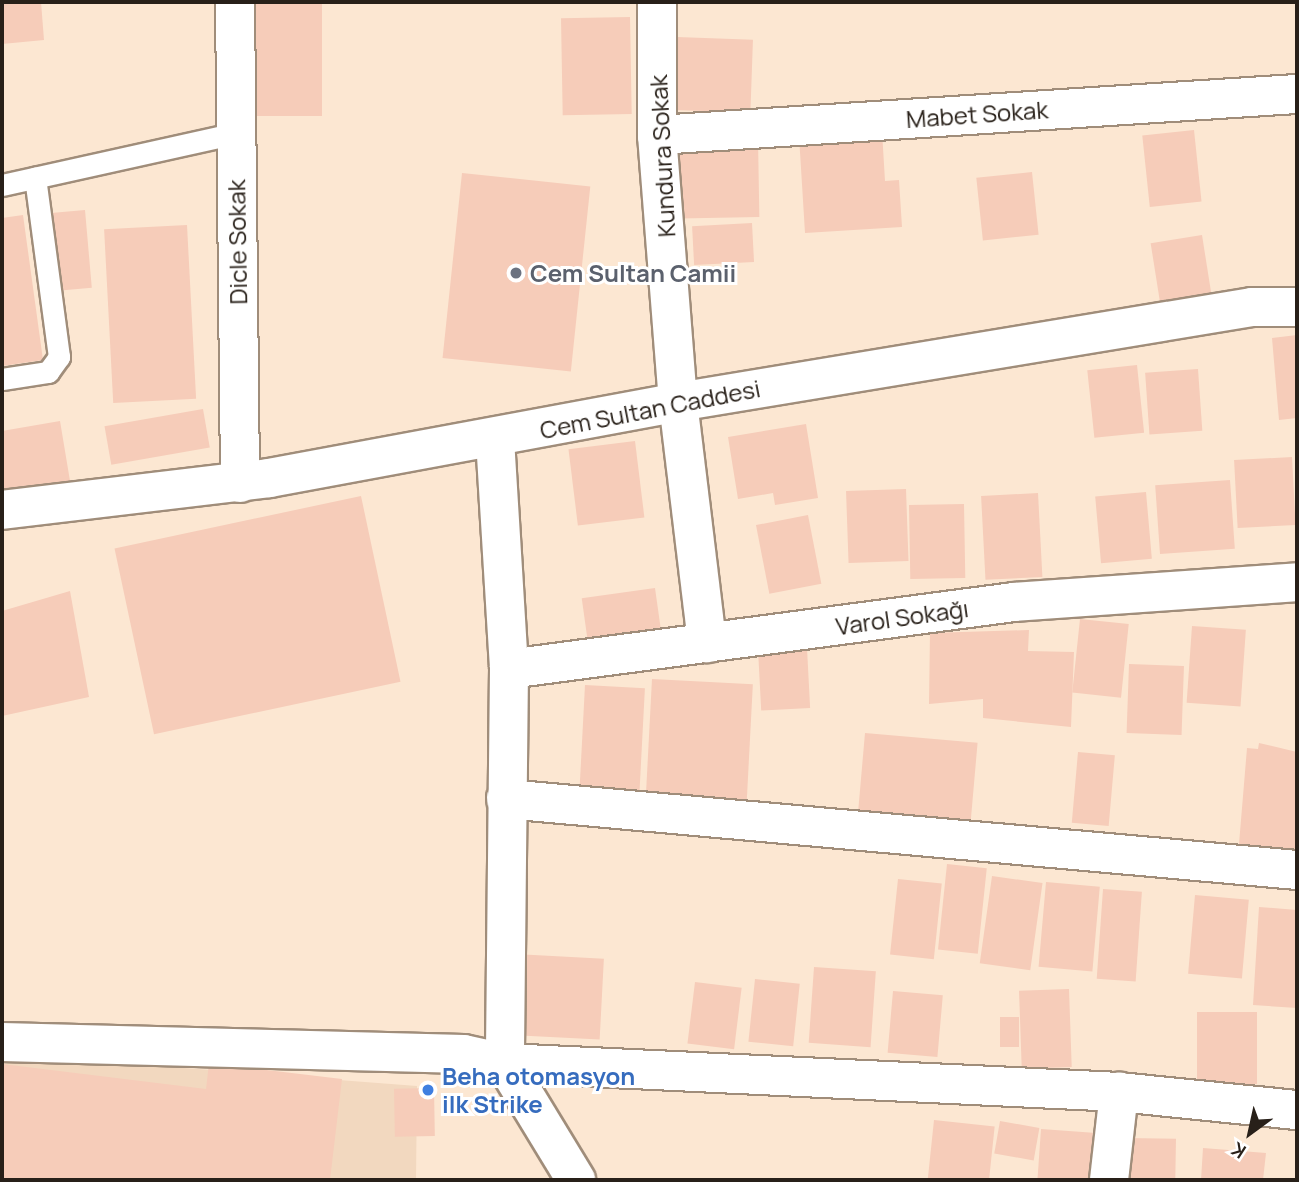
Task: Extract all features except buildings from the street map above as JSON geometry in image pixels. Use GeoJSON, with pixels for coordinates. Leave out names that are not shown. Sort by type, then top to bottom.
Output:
{"type":"FeatureCollection","features":[{"type":"Feature","properties":{"kind":"street","name":"Dicle Sokak"},"geometry":{"type":"LineString","coordinates":[[235,2],[240,483]]}},
{"type":"Feature","properties":{"kind":"street","name":"Kundura Sokak"},"geometry":{"type":"LineString","coordinates":[[657,2],[657,135],[678,402],[707,643]]}},
{"type":"Feature","properties":{"kind":"street","name":"Mabet Sokak"},"geometry":{"type":"LineString","coordinates":[[657,135],[1297,94]]}},
{"type":"Feature","properties":{"kind":"street","name":"Cem Sultan Caddesi"},"geometry":{"type":"LineString","coordinates":[[2,510],[240,483],[495,439],[678,402],[1252,307],[1297,307]]}},
{"type":"Feature","properties":{"kind":"street"},"geometry":{"type":"LineString","coordinates":[[495,439],[509,669],[505,1063],[576,1180]]}},
{"type":"Feature","properties":{"kind":"street","name":"Varol Sokağı"},"geometry":{"type":"LineString","coordinates":[[509,669],[1014,602],[1297,582]]}},
{"type":"Feature","properties":{"kind":"street"},"geometry":{"type":"LineString","coordinates":[[506,799],[1297,870]]}},
{"type":"Feature","properties":{"kind":"street"},"geometry":{"type":"LineString","coordinates":[[2,1042],[464,1054],[505,1063],[1119,1092],[1297,1110]]}},
{"type":"Feature","properties":{"kind":"street"},"geometry":{"type":"LineString","coordinates":[[1110,1180],[1119,1092]]}},
{"type":"Feature","properties":{"kind":"lane"},"geometry":{"type":"LineString","coordinates":[[2,185],[236,133]]}},
{"type":"Feature","properties":{"kind":"lane"},"geometry":{"type":"LineString","coordinates":[[2,379],[48,372],[59,357],[35,178]]}},
{"type":"Feature","properties":{"kind":"shaded area"},"geometry":{"type":"Polygon","coordinates":[[[2,1054],[417,1086],[416,1180],[2,1180],[2,1054]]]}},
{"type":"Feature","properties":{"kind":"place","name":"Cem Sultan Camii"},"geometry":{"type":"Point","coordinates":[516,273]}},
{"type":"Feature","properties":{"kind":"place","name":"Beha otomasyon ilk Strike"},"geometry":{"type":"Point","coordinates":[428,1090]}}]}
